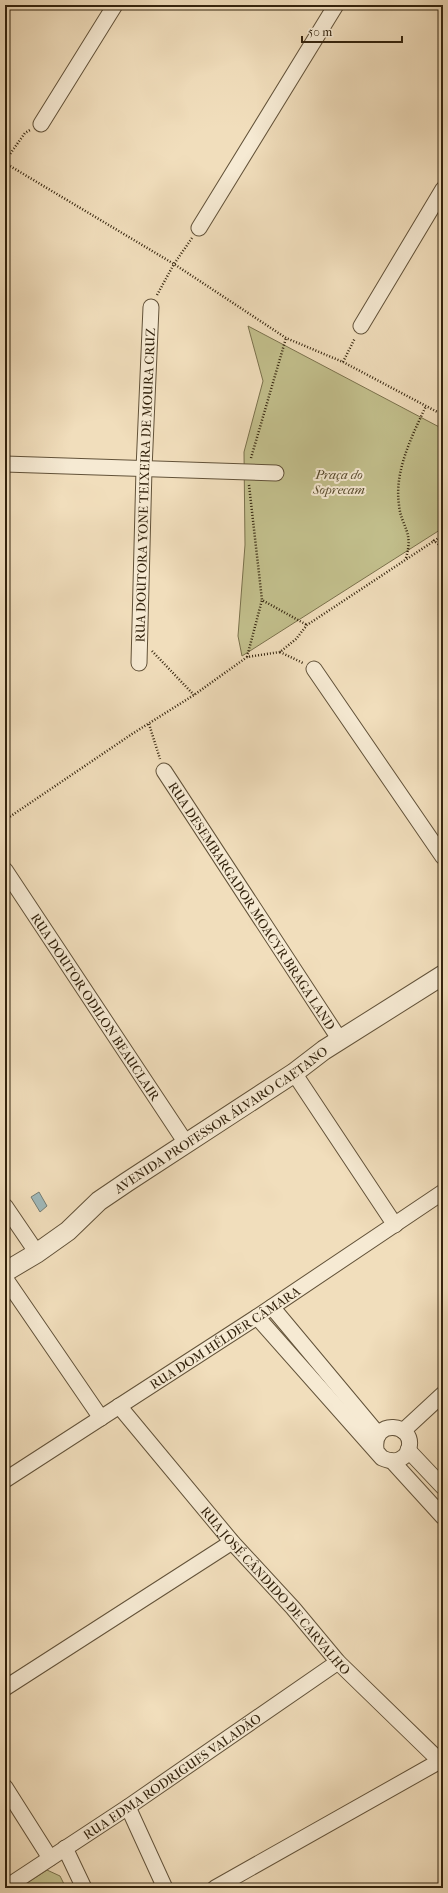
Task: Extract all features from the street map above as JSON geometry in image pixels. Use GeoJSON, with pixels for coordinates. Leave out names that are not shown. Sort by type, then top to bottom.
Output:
{"type":"FeatureCollection","features":[{"type":"Feature","properties":{"kind":"street"},"geometry":{"type":"LineString","coordinates":[[41,124],[115,5]]}},
{"type":"Feature","properties":{"kind":"street"},"geometry":{"type":"LineString","coordinates":[[199,228],[336,5]]}},
{"type":"Feature","properties":{"kind":"street"},"geometry":{"type":"LineString","coordinates":[[361,326],[443,189]]}},
{"type":"Feature","properties":{"kind":"street","name":"RUA DOUTORA YONE TEIXEIRA DE MOURA CRUZ"},"geometry":{"type":"LineString","coordinates":[[139,663],[144,469],[151,307]]}},
{"type":"Feature","properties":{"kind":"street"},"geometry":{"type":"LineString","coordinates":[[5,464],[276,473]]}},
{"type":"Feature","properties":{"kind":"street"},"geometry":{"type":"LineString","coordinates":[[314,669],[443,857]]}},
{"type":"Feature","properties":{"kind":"street","name":"RUA DESEMBARGADOR MOACYR BRAGA LAND"},"geometry":{"type":"LineString","coordinates":[[164,771],[340,1040]]}},
{"type":"Feature","properties":{"kind":"street","name":"RUA DOUTOR ODILON BEAUCLAIR"},"geometry":{"type":"LineString","coordinates":[[5,870],[186,1143]]}},
{"type":"Feature","properties":{"kind":"street","name":"AVENIDA PROFESSOR ÁLVARO CAETANO"},"geometry":{"type":"LineString","coordinates":[[5,1272],[68,1231],[99,1201],[294,1073],[340,1040],[443,975]]}},
{"type":"Feature","properties":{"kind":"street"},"geometry":{"type":"LineString","coordinates":[[294,1073],[395,1224]]}},
{"type":"Feature","properties":{"kind":"street","name":"RUA DOM HÉLDER CÂMARA"},"geometry":{"type":"LineString","coordinates":[[5,1480],[257,1317],[443,1192]]}},
{"type":"Feature","properties":{"kind":"street"},"geometry":{"type":"LineString","coordinates":[[5,1206],[36,1253]]}},
{"type":"Feature","properties":{"kind":"street"},"geometry":{"type":"LineString","coordinates":[[5,1278],[101,1418]]}},
{"type":"Feature","properties":{"kind":"street"},"geometry":{"type":"LineString","coordinates":[[272,1307],[378,1434]]}},
{"type":"Feature","properties":{"kind":"street"},"geometry":{"type":"LineString","coordinates":[[257,1317],[376,1449],[382,1458],[392,1461],[402,1459],[408,1450],[409,1440],[403,1431],[393,1427],[382,1430],[378,1434],[376,1439],[376,1449]]}},
{"type":"Feature","properties":{"kind":"street"},"geometry":{"type":"LineString","coordinates":[[403,1431],[443,1394]]}},
{"type":"Feature","properties":{"kind":"street","name":"RUA JOSÉ CÂNDIDO DE CARVALHO"},"geometry":{"type":"LineString","coordinates":[[119,1406],[232,1542],[293,1608],[338,1662],[441,1763]]}},
{"type":"Feature","properties":{"kind":"street"},"geometry":{"type":"LineString","coordinates":[[408,1450],[443,1487]]}},
{"type":"Feature","properties":{"kind":"street"},"geometry":{"type":"LineString","coordinates":[[392,1461],[443,1517]]}},
{"type":"Feature","properties":{"kind":"street"},"geometry":{"type":"LineString","coordinates":[[5,1688],[232,1542]]}},
{"type":"Feature","properties":{"kind":"street","name":"RUA EDMA RODRIGUES VALADÃO"},"geometry":{"type":"LineString","coordinates":[[5,1888],[128,1807],[338,1662]]}},
{"type":"Feature","properties":{"kind":"street"},"geometry":{"type":"LineString","coordinates":[[215,1888],[441,1763]]}},
{"type":"Feature","properties":{"kind":"street"},"geometry":{"type":"LineString","coordinates":[[5,1787],[50,1858]]}},
{"type":"Feature","properties":{"kind":"street"},"geometry":{"type":"LineString","coordinates":[[128,1807],[165,1888]]}},
{"type":"Feature","properties":{"kind":"street"},"geometry":{"type":"LineString","coordinates":[[65,1848],[84,1888]]}},
{"type":"Feature","properties":{"kind":"path"},"geometry":{"type":"LineString","coordinates":[[41,124],[26,133],[5,162],[174,264],[286,338],[343,362],[443,415]]}},
{"type":"Feature","properties":{"kind":"path"},"geometry":{"type":"LineString","coordinates":[[151,307],[174,264],[199,228]]}},
{"type":"Feature","properties":{"kind":"path"},"geometry":{"type":"LineString","coordinates":[[343,362],[361,326]]}},
{"type":"Feature","properties":{"kind":"path"},"geometry":{"type":"LineString","coordinates":[[247,657],[262,600],[247,472],[286,338]]}},
{"type":"Feature","properties":{"kind":"path"},"geometry":{"type":"LineString","coordinates":[[406,558],[410,545],[408,529],[399,506],[398,489],[411,437],[426,406]]}},
{"type":"Feature","properties":{"kind":"path"},"geometry":{"type":"LineString","coordinates":[[5,820],[194,695],[247,657],[280,652],[296,639],[307,625],[433,540],[443,535]]}},
{"type":"Feature","properties":{"kind":"path"},"geometry":{"type":"LineString","coordinates":[[433,540],[443,548]]}},
{"type":"Feature","properties":{"kind":"path"},"geometry":{"type":"LineString","coordinates":[[262,600],[307,625]]}},
{"type":"Feature","properties":{"kind":"path"},"geometry":{"type":"LineString","coordinates":[[140,638],[194,695]]}},
{"type":"Feature","properties":{"kind":"path"},"geometry":{"type":"LineString","coordinates":[[280,652],[314,669]]}},
{"type":"Feature","properties":{"kind":"path"},"geometry":{"type":"LineString","coordinates":[[149,724],[164,771]]}},
{"type":"Feature","properties":{"kind":"green space","name":"Praça do Soprecam"},"geometry":{"type":"Polygon","coordinates":[[[248,326],[443,429],[443,528],[242,656],[238,636],[245,545],[244,452],[263,381],[248,326]]]}},
{"type":"Feature","properties":{"kind":"green space"},"geometry":{"type":"Polygon","coordinates":[[[47,1870],[60,1876],[66,1888],[19,1888],[47,1870]]]}},
{"type":"Feature","properties":{"kind":"water"},"geometry":{"type":"Polygon","coordinates":[[[39,1192],[47,1206],[40,1212],[31,1197],[39,1192]]]}}]}
